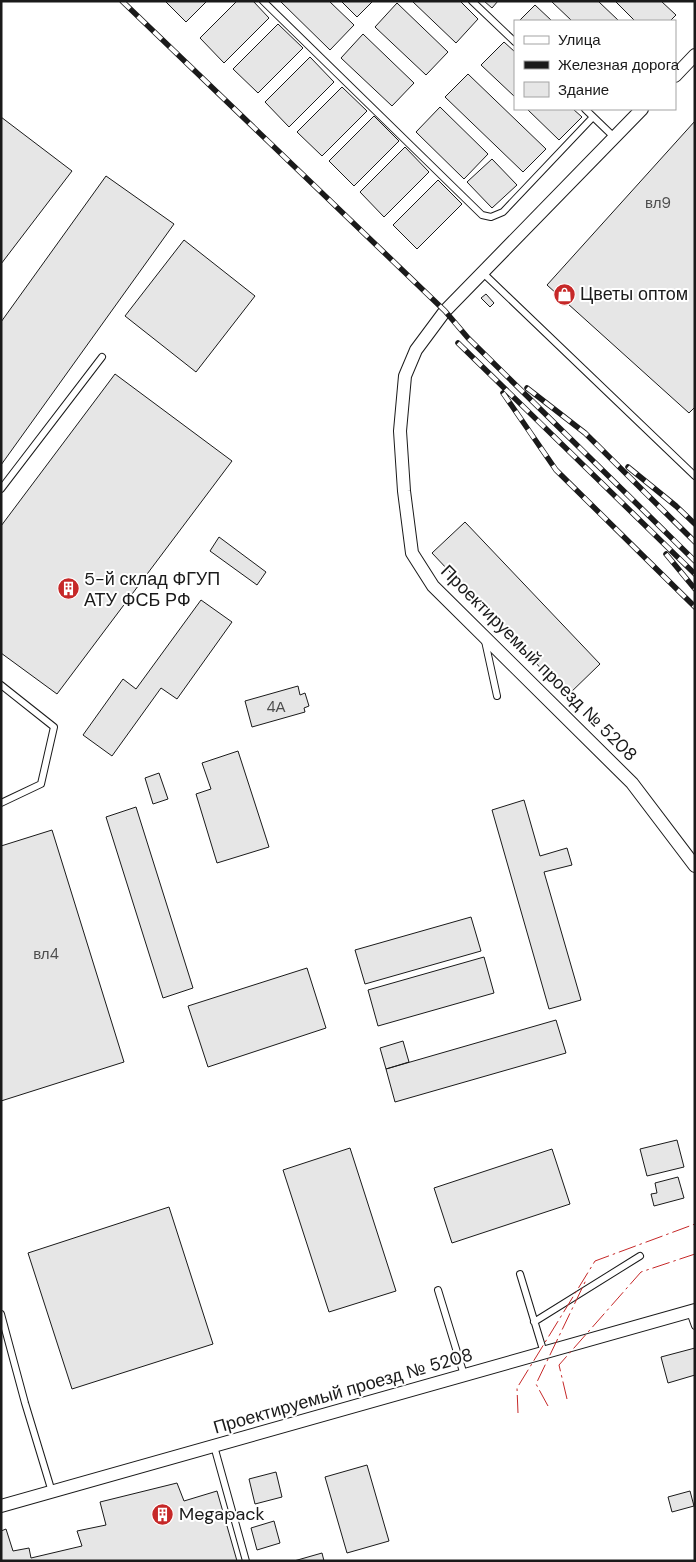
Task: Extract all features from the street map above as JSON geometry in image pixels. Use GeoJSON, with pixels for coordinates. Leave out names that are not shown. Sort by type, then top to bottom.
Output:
{"type":"FeatureCollection","features":[{"type":"Feature","properties":{"kind":"street"},"geometry":{"type":"LineString","coordinates":[[676,75],[695,56]]}},
{"type":"Feature","properties":{"kind":"street","name":"Проектируемый проезд № 5208"},"geometry":{"type":"LineString","coordinates":[[641,110],[445,311],[416,350],[405,376],[400,431],[404,491],[412,553],[433,586],[632,783],[695,866]]}},
{"type":"Feature","properties":{"kind":"street","name":"Проектируемый проезд № 5208"},"geometry":{"type":"LineString","coordinates":[[1,1506],[692,1311]]}},
{"type":"Feature","properties":{"kind":"lane"},"geometry":{"type":"LineString","coordinates":[[262,1],[482,214],[491,217],[503,212],[593,117]]}},
{"type":"Feature","properties":{"kind":"lane"},"geometry":{"type":"LineString","coordinates":[[472,1],[514,41]]}},
{"type":"Feature","properties":{"kind":"lane"},"geometry":{"type":"LineString","coordinates":[[586,110],[614,137]]}},
{"type":"Feature","properties":{"kind":"lane"},"geometry":{"type":"LineString","coordinates":[[482,272],[695,476]]}},
{"type":"Feature","properties":{"kind":"lane"},"geometry":{"type":"LineString","coordinates":[[1,489],[102,357]]}},
{"type":"Feature","properties":{"kind":"lane"},"geometry":{"type":"LineString","coordinates":[[484,636],[497,696]]}},
{"type":"Feature","properties":{"kind":"lane"},"geometry":{"type":"LineString","coordinates":[[1,685],[54,727],[41,784],[1,803]]}},
{"type":"Feature","properties":{"kind":"lane"},"geometry":{"type":"LineString","coordinates":[[534,1322],[640,1256]]}},
{"type":"Feature","properties":{"kind":"lane"},"geometry":{"type":"LineString","coordinates":[[520,1274],[544,1353]]}},
{"type":"Feature","properties":{"kind":"lane"},"geometry":{"type":"LineString","coordinates":[[438,1290],[464,1375]]}},
{"type":"Feature","properties":{"kind":"lane"},"geometry":{"type":"LineString","coordinates":[[692,1311],[695,1326]]}},
{"type":"Feature","properties":{"kind":"lane"},"geometry":{"type":"LineString","coordinates":[[1,1314],[52,1492]]}},
{"type":"Feature","properties":{"kind":"lane"},"geometry":{"type":"LineString","coordinates":[[214,1446],[246,1561]]}},
{"type":"Feature","properties":{"kind":"building"},"geometry":{"type":"Polygon","coordinates":[[[165,1],[207,1],[186,22],[165,1]]]}},
{"type":"Feature","properties":{"kind":"building"},"geometry":{"type":"Polygon","coordinates":[[[237,1],[253,1],[269,18],[224,63],[200,38],[237,1]]]}},
{"type":"Feature","properties":{"kind":"building"},"geometry":{"type":"Polygon","coordinates":[[[280,1],[329,1],[354,25],[330,50],[280,1]]]}},
{"type":"Feature","properties":{"kind":"building"},"geometry":{"type":"Polygon","coordinates":[[[341,1],[373,1],[357,17],[341,1]]]}},
{"type":"Feature","properties":{"kind":"building"},"geometry":{"type":"Polygon","coordinates":[[[412,1],[460,1],[478,19],[456,43],[412,1]]]}},
{"type":"Feature","properties":{"kind":"building"},"geometry":{"type":"Polygon","coordinates":[[[484,1],[498,1],[492,8],[484,1]]]}},
{"type":"Feature","properties":{"kind":"building"},"geometry":{"type":"Polygon","coordinates":[[[551,1],[598,1],[618,20],[571,20],[551,1]]]}},
{"type":"Feature","properties":{"kind":"building"},"geometry":{"type":"Polygon","coordinates":[[[615,1],[661,1],[676,15],[671,20],[634,20],[615,1]]]}},
{"type":"Feature","properties":{"kind":"building"},"geometry":{"type":"Polygon","coordinates":[[[397,3],[448,52],[426,75],[375,27],[397,3]]]}},
{"type":"Feature","properties":{"kind":"building"},"geometry":{"type":"Polygon","coordinates":[[[535,5],[551,20],[520,20],[535,5]]]}},
{"type":"Feature","properties":{"kind":"building"},"geometry":{"type":"Polygon","coordinates":[[[278,24],[303,48],[258,93],[233,69],[278,24]]]}},
{"type":"Feature","properties":{"kind":"building"},"geometry":{"type":"Polygon","coordinates":[[[363,34],[414,83],[392,106],[341,58],[363,34]]]}},
{"type":"Feature","properties":{"kind":"building"},"geometry":{"type":"Polygon","coordinates":[[[504,42],[514,51],[514,96],[481,65],[504,42]]]}},
{"type":"Feature","properties":{"kind":"building"},"geometry":{"type":"Polygon","coordinates":[[[310,57],[334,82],[289,127],[265,102],[310,57]]]}},
{"type":"Feature","properties":{"kind":"building"},"geometry":{"type":"Polygon","coordinates":[[[468,74],[546,149],[523,172],[445,97],[468,74]]]}},
{"type":"Feature","properties":{"kind":"building"},"geometry":{"type":"Polygon","coordinates":[[[342,87],[367,111],[322,156],[297,132],[342,87]]]}},
{"type":"Feature","properties":{"kind":"building"},"geometry":{"type":"Polygon","coordinates":[[[440,107],[488,154],[464,179],[416,132],[440,107]]]}},
{"type":"Feature","properties":{"kind":"building"},"geometry":{"type":"Polygon","coordinates":[[[528,110],[574,110],[582,117],[559,140],[528,110]]]}},
{"type":"Feature","properties":{"kind":"building"},"geometry":{"type":"Polygon","coordinates":[[[374,116],[399,141],[354,186],[329,161],[374,116]]]}},
{"type":"Feature","properties":{"kind":"building"},"geometry":{"type":"Polygon","coordinates":[[[1,117],[72,171],[1,264],[1,117]]]}},
{"type":"Feature","properties":{"kind":"building"},"geometry":{"type":"Polygon","coordinates":[[[695,121],[695,407],[689,413],[547,285],[695,121]]]}},
{"type":"Feature","properties":{"kind":"building"},"geometry":{"type":"Polygon","coordinates":[[[405,147],[429,172],[384,217],[360,192],[405,147]]]}},
{"type":"Feature","properties":{"kind":"building"},"geometry":{"type":"Polygon","coordinates":[[[492,159],[517,185],[492,208],[467,182],[492,159]]]}},
{"type":"Feature","properties":{"kind":"building"},"geometry":{"type":"Polygon","coordinates":[[[106,176],[174,224],[1,465],[1,322],[106,176]]]}},
{"type":"Feature","properties":{"kind":"building"},"geometry":{"type":"Polygon","coordinates":[[[438,180],[462,204],[417,249],[393,225],[438,180]]]}},
{"type":"Feature","properties":{"kind":"building"},"geometry":{"type":"Polygon","coordinates":[[[184,240],[255,296],[196,372],[125,316],[184,240]]]}},
{"type":"Feature","properties":{"kind":"building"},"geometry":{"type":"Polygon","coordinates":[[[486,294],[494,303],[490,307],[481,298],[486,294]]]}},
{"type":"Feature","properties":{"kind":"building","name":"5-й склад ФГУП АТУ ФСБ РФ"},"geometry":{"type":"Polygon","coordinates":[[[115,374],[232,461],[57,694],[1,653],[1,526],[115,374]]]}},
{"type":"Feature","properties":{"kind":"building"},"geometry":{"type":"Polygon","coordinates":[[[465,522],[600,664],[567,696],[432,553],[465,522]]]}},
{"type":"Feature","properties":{"kind":"building"},"geometry":{"type":"Polygon","coordinates":[[[219,537],[266,572],[257,585],[210,551],[219,537]]]}},
{"type":"Feature","properties":{"kind":"building"},"geometry":{"type":"Polygon","coordinates":[[[201,600],[232,622],[177,699],[161,688],[112,756],[83,735],[123,679],[136,689],[201,600]]]}},
{"type":"Feature","properties":{"kind":"building"},"geometry":{"type":"Polygon","coordinates":[[[298,686],[300,695],[305,693],[309,706],[304,708],[305,712],[252,727],[245,701],[298,686]]]}},
{"type":"Feature","properties":{"kind":"building"},"geometry":{"type":"Polygon","coordinates":[[[238,751],[269,847],[217,863],[196,794],[211,789],[202,763],[238,751]]]}},
{"type":"Feature","properties":{"kind":"building"},"geometry":{"type":"Polygon","coordinates":[[[159,773],[168,799],[153,804],[145,778],[159,773]]]}},
{"type":"Feature","properties":{"kind":"building"},"geometry":{"type":"Polygon","coordinates":[[[524,800],[540,856],[567,848],[572,865],[544,872],[581,1000],[549,1009],[492,810],[524,800]]]}},
{"type":"Feature","properties":{"kind":"building"},"geometry":{"type":"Polygon","coordinates":[[[136,807],[193,988],[163,998],[106,817],[136,807]]]}},
{"type":"Feature","properties":{"kind":"building"},"geometry":{"type":"Polygon","coordinates":[[[52,830],[124,1062],[1,1101],[1,846],[52,830]]]}},
{"type":"Feature","properties":{"kind":"building"},"geometry":{"type":"Polygon","coordinates":[[[471,917],[481,951],[365,984],[355,950],[471,917]]]}},
{"type":"Feature","properties":{"kind":"building"},"geometry":{"type":"Polygon","coordinates":[[[484,957],[494,993],[378,1026],[368,990],[484,957]]]}},
{"type":"Feature","properties":{"kind":"building"},"geometry":{"type":"Polygon","coordinates":[[[307,968],[326,1028],[208,1067],[188,1006],[307,968]]]}},
{"type":"Feature","properties":{"kind":"building"},"geometry":{"type":"Polygon","coordinates":[[[556,1020],[566,1053],[395,1102],[386,1069],[556,1020]]]}},
{"type":"Feature","properties":{"kind":"building"},"geometry":{"type":"Polygon","coordinates":[[[403,1041],[409,1062],[386,1069],[380,1048],[403,1041]]]}},
{"type":"Feature","properties":{"kind":"building"},"geometry":{"type":"Polygon","coordinates":[[[677,1140],[684,1167],[647,1176],[640,1149],[677,1140]]]}},
{"type":"Feature","properties":{"kind":"building"},"geometry":{"type":"Polygon","coordinates":[[[350,1148],[396,1291],[329,1312],[283,1170],[350,1148]]]}},
{"type":"Feature","properties":{"kind":"building"},"geometry":{"type":"Polygon","coordinates":[[[552,1149],[570,1204],[452,1243],[434,1188],[552,1149]]]}},
{"type":"Feature","properties":{"kind":"building"},"geometry":{"type":"Polygon","coordinates":[[[678,1177],[684,1198],[654,1206],[651,1194],[657,1193],[655,1183],[678,1177]]]}},
{"type":"Feature","properties":{"kind":"building"},"geometry":{"type":"Polygon","coordinates":[[[169,1207],[213,1344],[72,1389],[28,1253],[169,1207]]]}},
{"type":"Feature","properties":{"kind":"building"},"geometry":{"type":"Polygon","coordinates":[[[695,1348],[695,1375],[668,1383],[661,1357],[695,1348]]]}},
{"type":"Feature","properties":{"kind":"building"},"geometry":{"type":"Polygon","coordinates":[[[367,1465],[389,1541],[347,1553],[325,1477],[367,1465]]]}},
{"type":"Feature","properties":{"kind":"building"},"geometry":{"type":"Polygon","coordinates":[[[276,1472],[282,1497],[255,1504],[249,1479],[276,1472]]]}},
{"type":"Feature","properties":{"kind":"building","name":"Megapack"},"geometry":{"type":"Polygon","coordinates":[[[177,1483],[184,1501],[217,1491],[237,1561],[1,1561],[1,1531],[6,1529],[13,1551],[29,1548],[31,1558],[82,1546],[77,1531],[106,1525],[100,1502],[177,1483]]]}},
{"type":"Feature","properties":{"kind":"building"},"geometry":{"type":"Polygon","coordinates":[[[690,1491],[694,1506],[672,1512],[668,1497],[690,1491]]]}},
{"type":"Feature","properties":{"kind":"building"},"geometry":{"type":"Polygon","coordinates":[[[274,1521],[280,1543],[257,1550],[251,1528],[274,1521]]]}},
{"type":"Feature","properties":{"kind":"building"},"geometry":{"type":"Polygon","coordinates":[[[322,1553],[324,1561],[294,1561],[322,1553]]]}},
{"type":"Feature","properties":{"kind":"railway"},"geometry":{"type":"LineString","coordinates":[[122,1],[445,311],[468,338],[695,561]]}},
{"type":"Feature","properties":{"kind":"railway"},"geometry":{"type":"LineString","coordinates":[[458,343],[695,574]]}},
{"type":"Feature","properties":{"kind":"railway"},"geometry":{"type":"LineString","coordinates":[[527,388],[585,433],[695,542]]}},
{"type":"Feature","properties":{"kind":"railway"},"geometry":{"type":"LineString","coordinates":[[503,393],[556,470],[695,607]]}},
{"type":"Feature","properties":{"kind":"railway"},"geometry":{"type":"LineString","coordinates":[[628,467],[695,524]]}},
{"type":"Feature","properties":{"kind":"railway"},"geometry":{"type":"LineString","coordinates":[[666,554],[695,589]]}},
{"type":"Feature","properties":{"kind":"power"},"geometry":{"type":"LineString","coordinates":[[518,1413],[517,1388],[595,1261],[695,1224]]}},
{"type":"Feature","properties":{"kind":"power"},"geometry":{"type":"LineString","coordinates":[[567,1399],[559,1365],[641,1272],[695,1254]]}},
{"type":"Feature","properties":{"kind":"power"},"geometry":{"type":"LineString","coordinates":[[548,1406],[536,1384],[586,1280]]}},
{"type":"Feature","properties":{"kind":"place","name":"Цветы оптом"},"geometry":{"type":"Point","coordinates":[564,294]}},
{"type":"Feature","properties":{"kind":"place","name":"5-й склад ФГУП АТУ ФСБ РФ"},"geometry":{"type":"Point","coordinates":[68,589]}},
{"type":"Feature","properties":{"kind":"place","name":"Megapack"},"geometry":{"type":"Point","coordinates":[163,1514]}}]}
